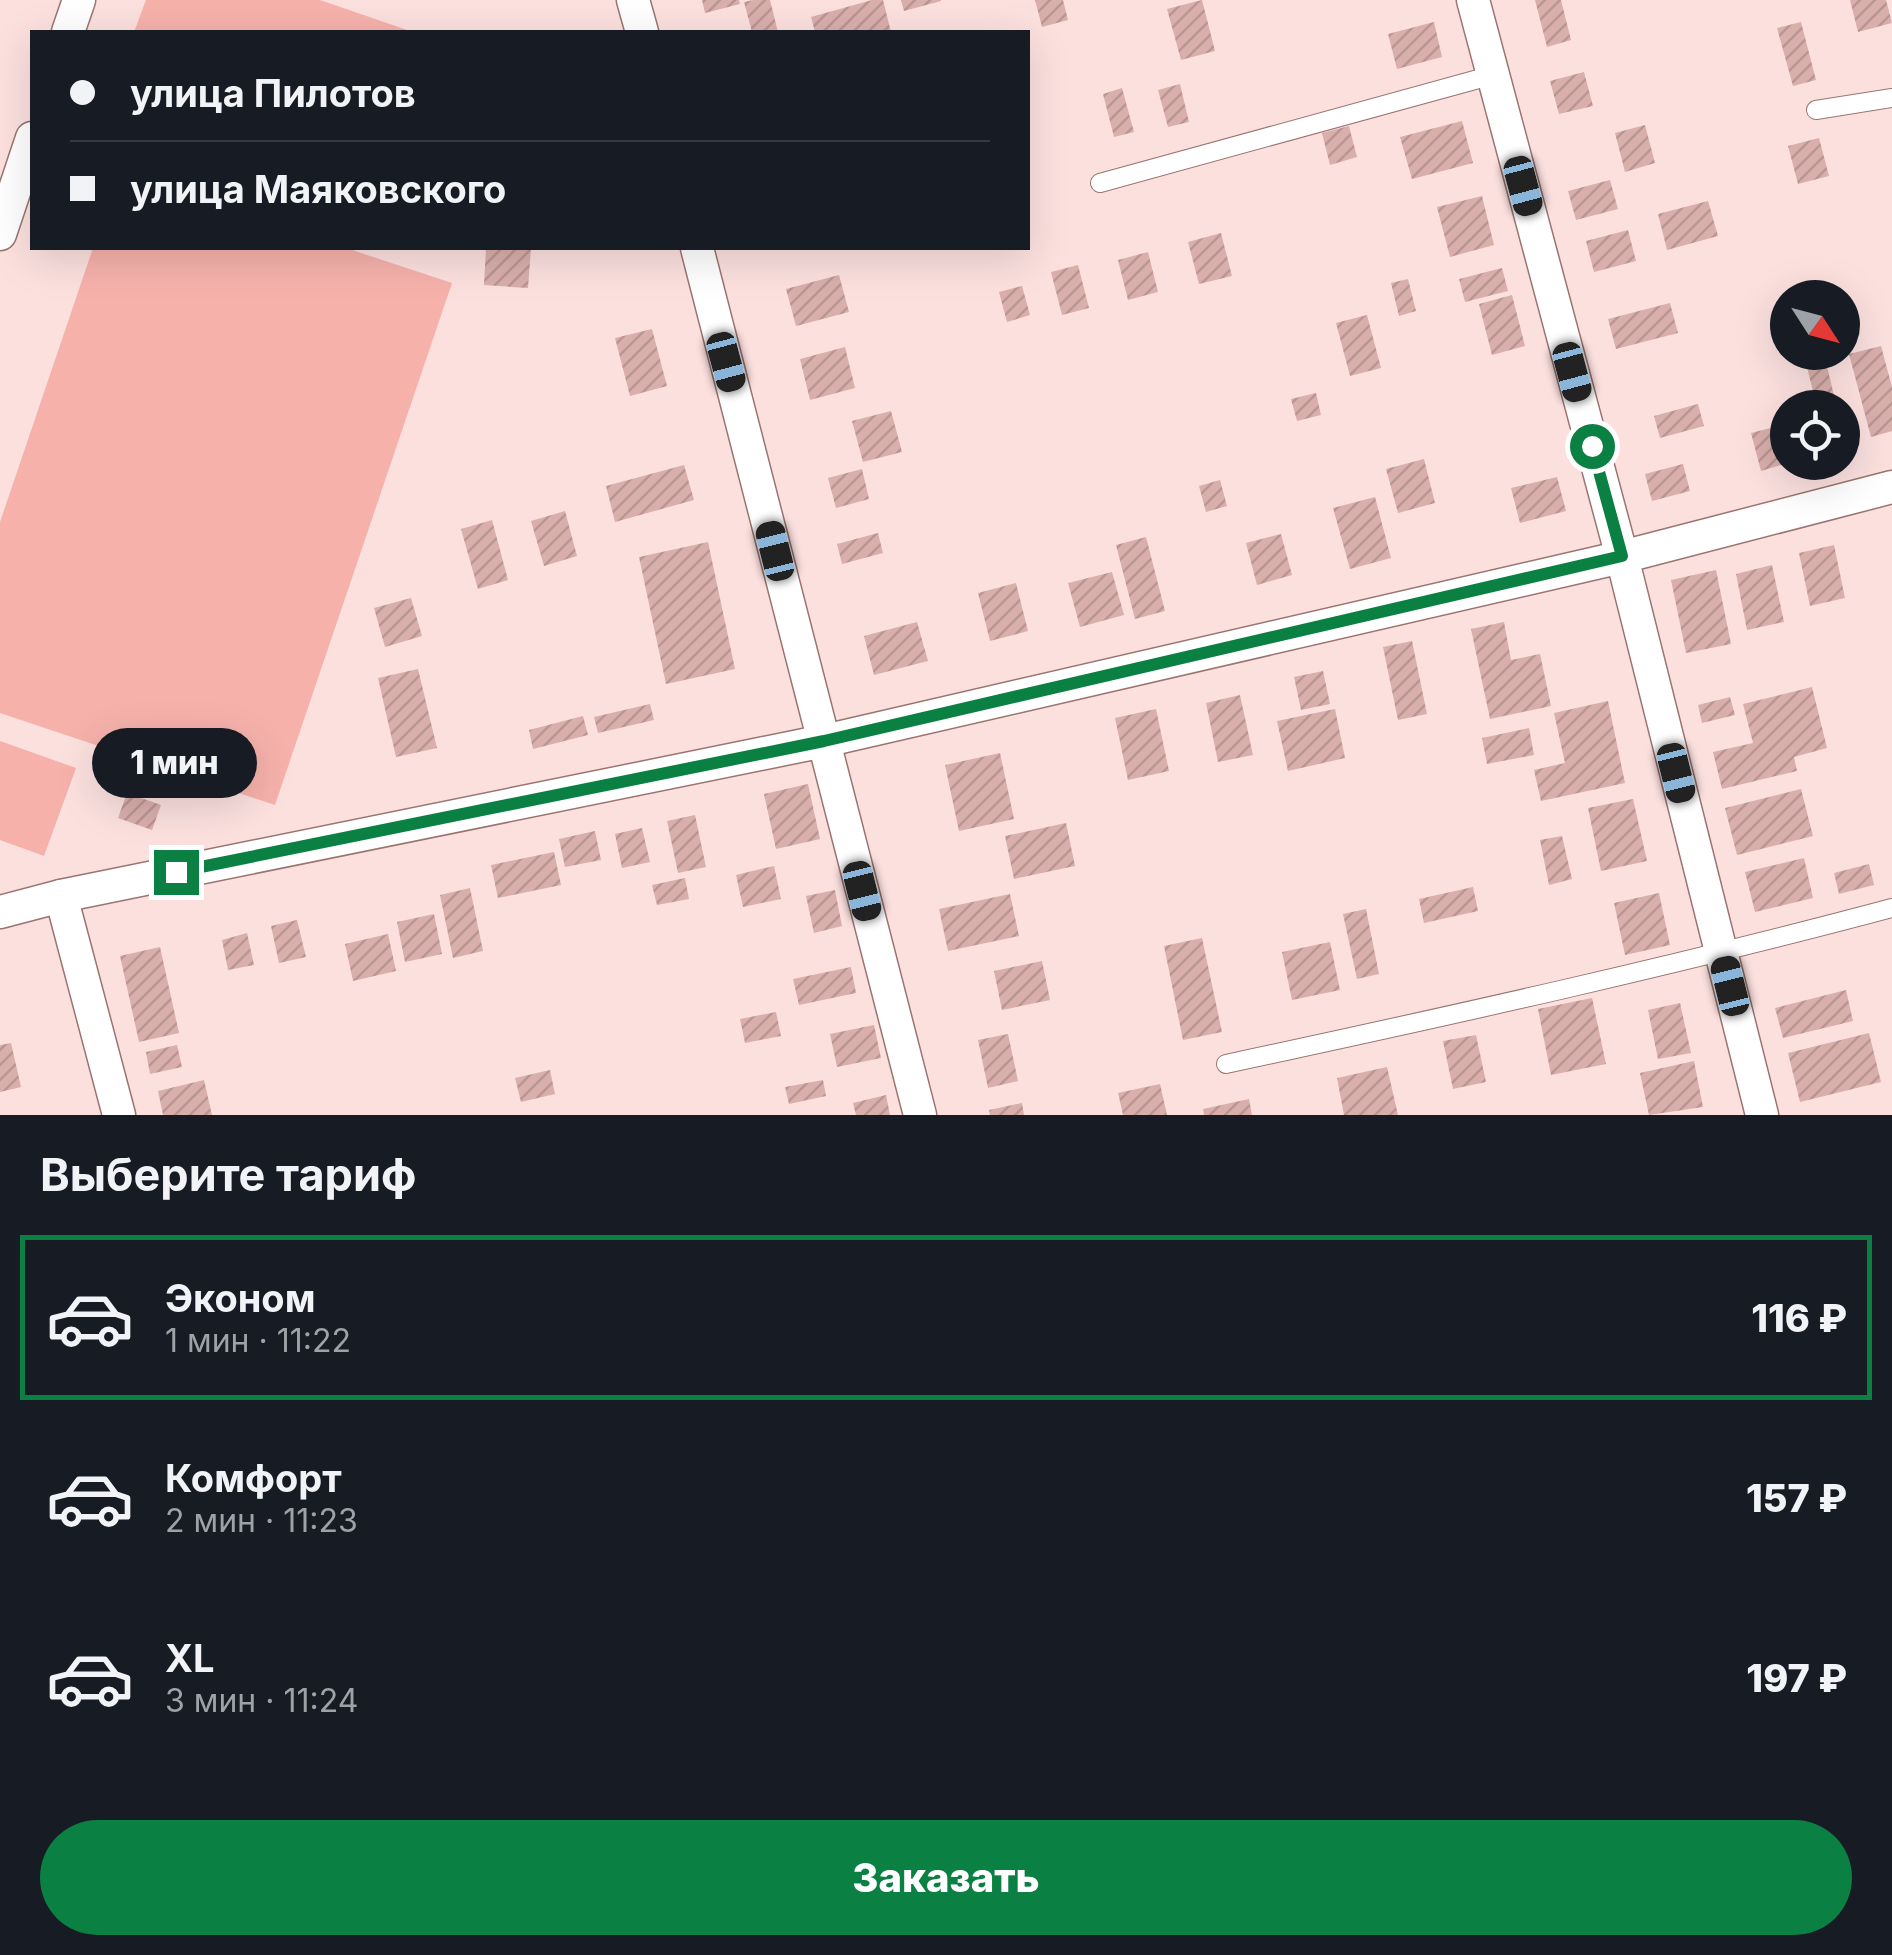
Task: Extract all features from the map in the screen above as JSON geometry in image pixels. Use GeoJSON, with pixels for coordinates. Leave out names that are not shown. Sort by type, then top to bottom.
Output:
{"type":"FeatureCollection","features":[{"type":"Feature","properties":{"kind":"street"},"geometry":{"type":"LineString","coordinates":[[69,30],[80,0]]}},
{"type":"Feature","properties":{"kind":"street"},"geometry":{"type":"LineString","coordinates":[[621,0],[634,0],[642,30]]}},
{"type":"Feature","properties":{"kind":"street"},"geometry":{"type":"LineString","coordinates":[[1473,0],[1622,556],[1762,1115]]}},
{"type":"Feature","properties":{"kind":"street"},"geometry":{"type":"LineString","coordinates":[[0,234],[30,144]]}},
{"type":"Feature","properties":{"kind":"street"},"geometry":{"type":"LineString","coordinates":[[698,250],[920,1115]]}},
{"type":"Feature","properties":{"kind":"street"},"geometry":{"type":"LineString","coordinates":[[0,912],[61,896],[824,741],[1622,556],[1892,486]]}},
{"type":"Feature","properties":{"kind":"street"},"geometry":{"type":"LineString","coordinates":[[61,896],[119,1115]]}},
{"type":"Feature","properties":{"kind":"lane"},"geometry":{"type":"LineString","coordinates":[[1100,184],[1493,75]]}},
{"type":"Feature","properties":{"kind":"lane"},"geometry":{"type":"LineString","coordinates":[[1816,110],[1892,98]]}},
{"type":"Feature","properties":{"kind":"lane"},"geometry":{"type":"LineString","coordinates":[[1226,1064],[1721,954],[1892,908]]}},
{"type":"Feature","properties":{"kind":"shaded area"},"geometry":{"type":"Polygon","coordinates":[[[146,0],[320,0],[407,30],[135,30],[146,0]]]}},
{"type":"Feature","properties":{"kind":"shaded area"},"geometry":{"type":"Polygon","coordinates":[[[92,250],[352,250],[452,283],[275,805],[0,713],[0,522],[92,250]]]}},
{"type":"Feature","properties":{"kind":"shaded area"},"geometry":{"type":"Polygon","coordinates":[[[0,741],[76,768],[44,856],[0,840],[0,741]]]}},
{"type":"Feature","properties":{"kind":"building"},"geometry":{"type":"Polygon","coordinates":[[[702,0],[739,0],[740,4],[705,13],[702,0]]]}},
{"type":"Feature","properties":{"kind":"building"},"geometry":{"type":"Polygon","coordinates":[[[770,0],[778,30],[751,30],[744,2],[770,0]]]}},
{"type":"Feature","properties":{"kind":"building"},"geometry":{"type":"Polygon","coordinates":[[[883,0],[890,30],[814,30],[811,17],[883,0]]]}},
{"type":"Feature","properties":{"kind":"building"},"geometry":{"type":"Polygon","coordinates":[[[901,0],[941,0],[941,1],[904,11],[901,0]]]}},
{"type":"Feature","properties":{"kind":"building"},"geometry":{"type":"Polygon","coordinates":[[[1035,0],[1063,0],[1068,20],[1042,27],[1035,0]]]}},
{"type":"Feature","properties":{"kind":"building"},"geometry":{"type":"Polygon","coordinates":[[[1202,0],[1215,51],[1181,60],[1167,9],[1202,0]]]}},
{"type":"Feature","properties":{"kind":"building"},"geometry":{"type":"Polygon","coordinates":[[[1535,0],[1561,0],[1571,40],[1547,47],[1535,0]]]}},
{"type":"Feature","properties":{"kind":"building"},"geometry":{"type":"Polygon","coordinates":[[[1850,0],[1886,0],[1892,23],[1858,32],[1850,0]]]}},
{"type":"Feature","properties":{"kind":"building"},"geometry":{"type":"Polygon","coordinates":[[[1434,22],[1442,57],[1397,69],[1388,34],[1434,22]]]}},
{"type":"Feature","properties":{"kind":"building"},"geometry":{"type":"Polygon","coordinates":[[[1801,22],[1816,80],[1793,86],[1777,28],[1801,22]]]}},
{"type":"Feature","properties":{"kind":"building"},"geometry":{"type":"Polygon","coordinates":[[[1584,72],[1593,106],[1559,114],[1550,81],[1584,72]]]}},
{"type":"Feature","properties":{"kind":"building"},"geometry":{"type":"Polygon","coordinates":[[[1180,84],[1189,122],[1168,127],[1158,90],[1180,84]]]}},
{"type":"Feature","properties":{"kind":"building"},"geometry":{"type":"Polygon","coordinates":[[[1122,88],[1134,132],[1114,137],[1103,94],[1122,88]]]}},
{"type":"Feature","properties":{"kind":"building"},"geometry":{"type":"Polygon","coordinates":[[[1462,121],[1473,163],[1412,179],[1400,137],[1462,121]]]}},
{"type":"Feature","properties":{"kind":"building"},"geometry":{"type":"Polygon","coordinates":[[[1645,125],[1655,163],[1625,172],[1615,133],[1645,125]]]}},
{"type":"Feature","properties":{"kind":"building"},"geometry":{"type":"Polygon","coordinates":[[[1349,126],[1357,157],[1330,165],[1322,133],[1349,126]]]}},
{"type":"Feature","properties":{"kind":"building"},"geometry":{"type":"Polygon","coordinates":[[[1819,138],[1829,176],[1798,184],[1788,146],[1819,138]]]}},
{"type":"Feature","properties":{"kind":"building"},"geometry":{"type":"Polygon","coordinates":[[[1610,180],[1618,209],[1576,220],[1568,191],[1610,180]]]}},
{"type":"Feature","properties":{"kind":"building"},"geometry":{"type":"Polygon","coordinates":[[[1482,196],[1494,245],[1450,257],[1437,207],[1482,196]]]}},
{"type":"Feature","properties":{"kind":"building"},"geometry":{"type":"Polygon","coordinates":[[[1708,201],[1718,236],[1667,250],[1658,214],[1708,201]]]}},
{"type":"Feature","properties":{"kind":"building"},"geometry":{"type":"Polygon","coordinates":[[[1628,230],[1636,261],[1594,272],[1586,241],[1628,230]]]}},
{"type":"Feature","properties":{"kind":"building"},"geometry":{"type":"Polygon","coordinates":[[[1221,233],[1232,276],[1199,284],[1188,242],[1221,233]]]}},
{"type":"Feature","properties":{"kind":"building"},"geometry":{"type":"Polygon","coordinates":[[[486,250],[531,250],[528,288],[484,285],[486,250]]]}},
{"type":"Feature","properties":{"kind":"building"},"geometry":{"type":"Polygon","coordinates":[[[1148,252],[1158,292],[1128,300],[1118,260],[1148,252]]]}},
{"type":"Feature","properties":{"kind":"building"},"geometry":{"type":"Polygon","coordinates":[[[1078,265],[1089,308],[1062,315],[1051,272],[1078,265]]]}},
{"type":"Feature","properties":{"kind":"building"},"geometry":{"type":"Polygon","coordinates":[[[1502,268],[1508,291],[1465,302],[1459,279],[1502,268]]]}},
{"type":"Feature","properties":{"kind":"building"},"geometry":{"type":"Polygon","coordinates":[[[839,275],[849,312],[796,326],[786,289],[839,275]]]}},
{"type":"Feature","properties":{"kind":"building"},"geometry":{"type":"Polygon","coordinates":[[[1408,279],[1416,311],[1399,316],[1391,283],[1408,279]]]}},
{"type":"Feature","properties":{"kind":"building"},"geometry":{"type":"Polygon","coordinates":[[[1022,286],[1030,315],[1007,322],[999,292],[1022,286]]]}},
{"type":"Feature","properties":{"kind":"building"},"geometry":{"type":"Polygon","coordinates":[[[1512,295],[1525,346],[1492,355],[1479,304],[1512,295]]]}},
{"type":"Feature","properties":{"kind":"building"},"geometry":{"type":"Polygon","coordinates":[[[1670,303],[1678,333],[1616,349],[1608,319],[1670,303]]]}},
{"type":"Feature","properties":{"kind":"building"},"geometry":{"type":"Polygon","coordinates":[[[1367,315],[1381,368],[1350,376],[1336,323],[1367,315]]]}},
{"type":"Feature","properties":{"kind":"building"},"geometry":{"type":"Polygon","coordinates":[[[652,329],[667,386],[630,396],[615,338],[652,329]]]}},
{"type":"Feature","properties":{"kind":"building"},"geometry":{"type":"Polygon","coordinates":[[[1881,346],[1892,387],[1892,431],[1871,437],[1853,370],[1860,370],[1860,351],[1881,346]]]}},
{"type":"Feature","properties":{"kind":"building"},"geometry":{"type":"Polygon","coordinates":[[[845,347],[855,388],[810,400],[800,359],[845,347]]]}},
{"type":"Feature","properties":{"kind":"building"},"geometry":{"type":"Polygon","coordinates":[[[1808,370],[1828,370],[1833,390],[1813,390],[1808,370]]]}},
{"type":"Feature","properties":{"kind":"building"},"geometry":{"type":"Polygon","coordinates":[[[1316,393],[1321,415],[1297,421],[1291,399],[1316,393]]]}},
{"type":"Feature","properties":{"kind":"building"},"geometry":{"type":"Polygon","coordinates":[[[1698,404],[1704,426],[1660,438],[1654,416],[1698,404]]]}},
{"type":"Feature","properties":{"kind":"building"},"geometry":{"type":"Polygon","coordinates":[[[891,411],[902,452],[863,462],[852,421],[891,411]]]}},
{"type":"Feature","properties":{"kind":"building"},"geometry":{"type":"Polygon","coordinates":[[[1770,428],[1770,468],[1761,471],[1751,433],[1770,428]]]}},
{"type":"Feature","properties":{"kind":"building"},"geometry":{"type":"Polygon","coordinates":[[[1424,459],[1435,503],[1398,513],[1386,469],[1424,459]]]}},
{"type":"Feature","properties":{"kind":"building"},"geometry":{"type":"Polygon","coordinates":[[[1683,464],[1690,491],[1652,501],[1645,474],[1683,464]]]}},
{"type":"Feature","properties":{"kind":"building"},"geometry":{"type":"Polygon","coordinates":[[[684,465],[694,500],[615,522],[606,486],[684,465]]]}},
{"type":"Feature","properties":{"kind":"building"},"geometry":{"type":"Polygon","coordinates":[[[862,469],[869,499],[836,508],[828,478],[862,469]]]}},
{"type":"Feature","properties":{"kind":"building"},"geometry":{"type":"Polygon","coordinates":[[[1557,477],[1566,511],[1520,523],[1511,488],[1557,477]]]}},
{"type":"Feature","properties":{"kind":"building"},"geometry":{"type":"Polygon","coordinates":[[[1220,480],[1227,506],[1206,512],[1199,486],[1220,480]]]}},
{"type":"Feature","properties":{"kind":"building"},"geometry":{"type":"Polygon","coordinates":[[[1375,497],[1391,558],[1350,569],[1333,508],[1375,497]]]}},
{"type":"Feature","properties":{"kind":"building"},"geometry":{"type":"Polygon","coordinates":[[[565,511],[577,556],[544,566],[531,521],[565,511]]]}},
{"type":"Feature","properties":{"kind":"building"},"geometry":{"type":"Polygon","coordinates":[[[492,520],[508,580],[478,589],[461,529],[492,520]]]}},
{"type":"Feature","properties":{"kind":"building"},"geometry":{"type":"Polygon","coordinates":[[[878,533],[883,553],[842,564],[837,544],[878,533]]]}},
{"type":"Feature","properties":{"kind":"building"},"geometry":{"type":"Polygon","coordinates":[[[1281,534],[1292,575],[1257,585],[1246,543],[1281,534]]]}},
{"type":"Feature","properties":{"kind":"building"},"geometry":{"type":"Polygon","coordinates":[[[1146,537],[1165,611],[1135,619],[1116,545],[1146,537]]]}},
{"type":"Feature","properties":{"kind":"building"},"geometry":{"type":"Polygon","coordinates":[[[708,542],[735,669],[666,684],[639,557],[708,542]]]}},
{"type":"Feature","properties":{"kind":"building"},"geometry":{"type":"Polygon","coordinates":[[[1834,545],[1845,598],[1810,606],[1799,553],[1834,545]]]}},
{"type":"Feature","properties":{"kind":"building"},"geometry":{"type":"Polygon","coordinates":[[[1772,565],[1784,622],[1747,630],[1736,574],[1772,565]]]}},
{"type":"Feature","properties":{"kind":"building"},"geometry":{"type":"Polygon","coordinates":[[[1716,570],[1731,644],[1686,653],[1671,580],[1716,570]]]}},
{"type":"Feature","properties":{"kind":"building"},"geometry":{"type":"Polygon","coordinates":[[[1112,572],[1124,615],[1080,627],[1068,583],[1112,572]]]}},
{"type":"Feature","properties":{"kind":"building"},"geometry":{"type":"Polygon","coordinates":[[[1016,583],[1028,631],[990,641],[978,593],[1016,583]]]}},
{"type":"Feature","properties":{"kind":"building"},"geometry":{"type":"Polygon","coordinates":[[[411,598],[422,636],[385,647],[374,608],[411,598]]]}},
{"type":"Feature","properties":{"kind":"building"},"geometry":{"type":"Polygon","coordinates":[[[917,622],[928,661],[874,675],[864,636],[917,622]]]}},
{"type":"Feature","properties":{"kind":"building"},"geometry":{"type":"Polygon","coordinates":[[[1504,622],[1511,660],[1540,654],[1551,706],[1490,719],[1471,629],[1504,622]]]}},
{"type":"Feature","properties":{"kind":"building"},"geometry":{"type":"Polygon","coordinates":[[[1412,641],[1427,714],[1398,720],[1383,647],[1412,641]]]}},
{"type":"Feature","properties":{"kind":"building"},"geometry":{"type":"Polygon","coordinates":[[[418,669],[437,748],[396,757],[378,678],[418,669]]]}},
{"type":"Feature","properties":{"kind":"building"},"geometry":{"type":"Polygon","coordinates":[[[1323,671],[1330,704],[1301,710],[1294,677],[1323,671]]]}},
{"type":"Feature","properties":{"kind":"building"},"geometry":{"type":"Polygon","coordinates":[[[1812,687],[1827,748],[1794,757],[1797,771],[1722,789],[1713,752],[1753,743],[1743,704],[1812,687]]]}},
{"type":"Feature","properties":{"kind":"building"},"geometry":{"type":"Polygon","coordinates":[[[1240,695],[1253,755],[1218,762],[1206,703],[1240,695]]]}},
{"type":"Feature","properties":{"kind":"building"},"geometry":{"type":"Polygon","coordinates":[[[1730,697],[1735,715],[1702,723],[1698,705],[1730,697]]]}},
{"type":"Feature","properties":{"kind":"building"},"geometry":{"type":"Polygon","coordinates":[[[1608,701],[1625,783],[1541,801],[1534,770],[1565,763],[1554,713],[1608,701]]]}},
{"type":"Feature","properties":{"kind":"building"},"geometry":{"type":"Polygon","coordinates":[[[650,704],[654,720],[598,733],[594,717],[650,704]]]}},
{"type":"Feature","properties":{"kind":"building"},"geometry":{"type":"Polygon","coordinates":[[[1156,709],[1169,771],[1128,780],[1115,718],[1156,709]]]}},
{"type":"Feature","properties":{"kind":"building"},"geometry":{"type":"Polygon","coordinates":[[[1335,709],[1345,758],[1288,771],[1277,721],[1335,709]]]}},
{"type":"Feature","properties":{"kind":"building"},"geometry":{"type":"Polygon","coordinates":[[[583,716],[588,735],[533,749],[529,730],[583,716]]]}},
{"type":"Feature","properties":{"kind":"building"},"geometry":{"type":"Polygon","coordinates":[[[1529,728],[1534,755],[1487,764],[1482,738],[1529,728]]]}},
{"type":"Feature","properties":{"kind":"building"},"geometry":{"type":"Polygon","coordinates":[[[1000,753],[1014,819],[959,831],[945,765],[1000,753]]]}},
{"type":"Feature","properties":{"kind":"building"},"geometry":{"type":"Polygon","coordinates":[[[808,784],[820,839],[776,849],[764,794],[808,784]]]}},
{"type":"Feature","properties":{"kind":"building"},"geometry":{"type":"Polygon","coordinates":[[[1801,789],[1813,836],[1737,855],[1725,808],[1801,789]]]}},
{"type":"Feature","properties":{"kind":"building"},"geometry":{"type":"Polygon","coordinates":[[[127,793],[161,805],[152,830],[118,818],[127,793]]]}},
{"type":"Feature","properties":{"kind":"building"},"geometry":{"type":"Polygon","coordinates":[[[1633,799],[1647,861],[1601,871],[1588,808],[1633,799]]]}},
{"type":"Feature","properties":{"kind":"building"},"geometry":{"type":"Polygon","coordinates":[[[695,815],[706,867],[678,873],[667,821],[695,815]]]}},
{"type":"Feature","properties":{"kind":"building"},"geometry":{"type":"Polygon","coordinates":[[[1066,823],[1075,866],[1014,879],[1005,836],[1066,823]]]}},
{"type":"Feature","properties":{"kind":"building"},"geometry":{"type":"Polygon","coordinates":[[[642,828],[650,862],[622,868],[615,834],[642,828]]]}},
{"type":"Feature","properties":{"kind":"building"},"geometry":{"type":"Polygon","coordinates":[[[595,831],[601,860],[565,867],[559,839],[595,831]]]}},
{"type":"Feature","properties":{"kind":"building"},"geometry":{"type":"Polygon","coordinates":[[[1562,836],[1572,879],[1549,885],[1540,840],[1562,836]]]}},
{"type":"Feature","properties":{"kind":"building"},"geometry":{"type":"Polygon","coordinates":[[[554,852],[561,885],[498,898],[491,865],[554,852]]]}},
{"type":"Feature","properties":{"kind":"building"},"geometry":{"type":"Polygon","coordinates":[[[1804,858],[1813,898],[1755,912],[1745,872],[1804,858]]]}},
{"type":"Feature","properties":{"kind":"building"},"geometry":{"type":"Polygon","coordinates":[[[1869,864],[1874,885],[1839,894],[1834,873],[1869,864]]]}},
{"type":"Feature","properties":{"kind":"building"},"geometry":{"type":"Polygon","coordinates":[[[774,866],[781,899],[743,907],[736,875],[774,866]]]}},
{"type":"Feature","properties":{"kind":"building"},"geometry":{"type":"Polygon","coordinates":[[[685,878],[689,899],[657,905],[652,885],[685,878]]]}},
{"type":"Feature","properties":{"kind":"building"},"geometry":{"type":"Polygon","coordinates":[[[1473,887],[1478,911],[1424,923],[1419,899],[1473,887]]]}},
{"type":"Feature","properties":{"kind":"building"},"geometry":{"type":"Polygon","coordinates":[[[470,888],[483,951],[453,958],[440,895],[470,888]]]}},
{"type":"Feature","properties":{"kind":"building"},"geometry":{"type":"Polygon","coordinates":[[[835,890],[842,926],[814,933],[806,896],[835,890]]]}},
{"type":"Feature","properties":{"kind":"building"},"geometry":{"type":"Polygon","coordinates":[[[1659,893],[1670,945],[1625,955],[1614,903],[1659,893]]]}},
{"type":"Feature","properties":{"kind":"building"},"geometry":{"type":"Polygon","coordinates":[[[1010,894],[1019,936],[948,951],[939,909],[1010,894]]]}},
{"type":"Feature","properties":{"kind":"building"},"geometry":{"type":"Polygon","coordinates":[[[1366,909],[1379,974],[1357,979],[1343,914],[1366,909]]]}},
{"type":"Feature","properties":{"kind":"building"},"geometry":{"type":"Polygon","coordinates":[[[434,914],[442,954],[405,962],[397,922],[434,914]]]}},
{"type":"Feature","properties":{"kind":"building"},"geometry":{"type":"Polygon","coordinates":[[[297,920],[306,957],[279,963],[271,926],[297,920]]]}},
{"type":"Feature","properties":{"kind":"building"},"geometry":{"type":"Polygon","coordinates":[[[247,933],[254,965],[228,970],[222,940],[247,933]]]}},
{"type":"Feature","properties":{"kind":"building"},"geometry":{"type":"Polygon","coordinates":[[[388,934],[396,971],[353,981],[345,944],[388,934]]]}},
{"type":"Feature","properties":{"kind":"building"},"geometry":{"type":"Polygon","coordinates":[[[1202,938],[1222,1032],[1183,1040],[1164,946],[1202,938]]]}},
{"type":"Feature","properties":{"kind":"building"},"geometry":{"type":"Polygon","coordinates":[[[1330,942],[1340,990],[1292,1000],[1282,952],[1330,942]]]}},
{"type":"Feature","properties":{"kind":"building"},"geometry":{"type":"Polygon","coordinates":[[[160,947],[179,1033],[139,1042],[120,956],[160,947]]]}},
{"type":"Feature","properties":{"kind":"building"},"geometry":{"type":"Polygon","coordinates":[[[1042,961],[1050,1000],[1002,1010],[994,971],[1042,961]]]}},
{"type":"Feature","properties":{"kind":"building"},"geometry":{"type":"Polygon","coordinates":[[[851,967],[856,993],[799,1005],[793,979],[851,967]]]}},
{"type":"Feature","properties":{"kind":"building"},"geometry":{"type":"Polygon","coordinates":[[[1846,990],[1853,1021],[1783,1038],[1775,1008],[1846,990]]]}},
{"type":"Feature","properties":{"kind":"building"},"geometry":{"type":"Polygon","coordinates":[[[1592,998],[1606,1064],[1551,1075],[1538,1009],[1592,998]]]}},
{"type":"Feature","properties":{"kind":"building"},"geometry":{"type":"Polygon","coordinates":[[[1680,1003],[1691,1053],[1658,1059],[1648,1010],[1680,1003]]]}},
{"type":"Feature","properties":{"kind":"building"},"geometry":{"type":"Polygon","coordinates":[[[776,1012],[781,1036],[745,1043],[740,1019],[776,1012]]]}},
{"type":"Feature","properties":{"kind":"building"},"geometry":{"type":"Polygon","coordinates":[[[874,1025],[881,1058],[837,1067],[830,1034],[874,1025]]]}},
{"type":"Feature","properties":{"kind":"building"},"geometry":{"type":"Polygon","coordinates":[[[1869,1033],[1881,1082],[1800,1102],[1788,1053],[1869,1033]]]}},
{"type":"Feature","properties":{"kind":"building"},"geometry":{"type":"Polygon","coordinates":[[[1008,1034],[1018,1081],[988,1088],[978,1040],[1008,1034]]]}},
{"type":"Feature","properties":{"kind":"building"},"geometry":{"type":"Polygon","coordinates":[[[1476,1035],[1486,1082],[1453,1089],[1443,1041],[1476,1035]]]}},
{"type":"Feature","properties":{"kind":"building"},"geometry":{"type":"Polygon","coordinates":[[[11,1043],[21,1087],[0,1092],[0,1045],[11,1043]]]}},
{"type":"Feature","properties":{"kind":"building"},"geometry":{"type":"Polygon","coordinates":[[[177,1045],[182,1067],[150,1074],[146,1052],[177,1045]]]}},
{"type":"Feature","properties":{"kind":"building"},"geometry":{"type":"Polygon","coordinates":[[[1694,1061],[1703,1107],[1649,1115],[1640,1073],[1694,1061]]]}},
{"type":"Feature","properties":{"kind":"building"},"geometry":{"type":"Polygon","coordinates":[[[1387,1067],[1398,1115],[1344,1115],[1337,1078],[1387,1067]]]}},
{"type":"Feature","properties":{"kind":"building"},"geometry":{"type":"Polygon","coordinates":[[[550,1070],[555,1094],[521,1102],[515,1078],[550,1070]]]}},
{"type":"Feature","properties":{"kind":"building"},"geometry":{"type":"Polygon","coordinates":[[[204,1080],[212,1115],[163,1115],[158,1091],[204,1080]]]}},
{"type":"Feature","properties":{"kind":"building"},"geometry":{"type":"Polygon","coordinates":[[[823,1080],[826,1096],[789,1104],[785,1087],[823,1080]]]}},
{"type":"Feature","properties":{"kind":"building"},"geometry":{"type":"Polygon","coordinates":[[[1160,1084],[1167,1115],[1123,1115],[1118,1093],[1160,1084]]]}},
{"type":"Feature","properties":{"kind":"building"},"geometry":{"type":"Polygon","coordinates":[[[886,1095],[890,1115],[856,1115],[853,1103],[886,1095]]]}},
{"type":"Feature","properties":{"kind":"building"},"geometry":{"type":"Polygon","coordinates":[[[1249,1099],[1252,1115],[1204,1115],[1203,1109],[1249,1099]]]}},
{"type":"Feature","properties":{"kind":"building"},"geometry":{"type":"Polygon","coordinates":[[[1022,1103],[1024,1115],[990,1115],[989,1110],[1022,1103]]]}},
{"type":"Feature","properties":{"kind":"route"},"geometry":{"type":"LineString","coordinates":[[176,872],[824,741],[1622,556],[1592,446]]}}]}
